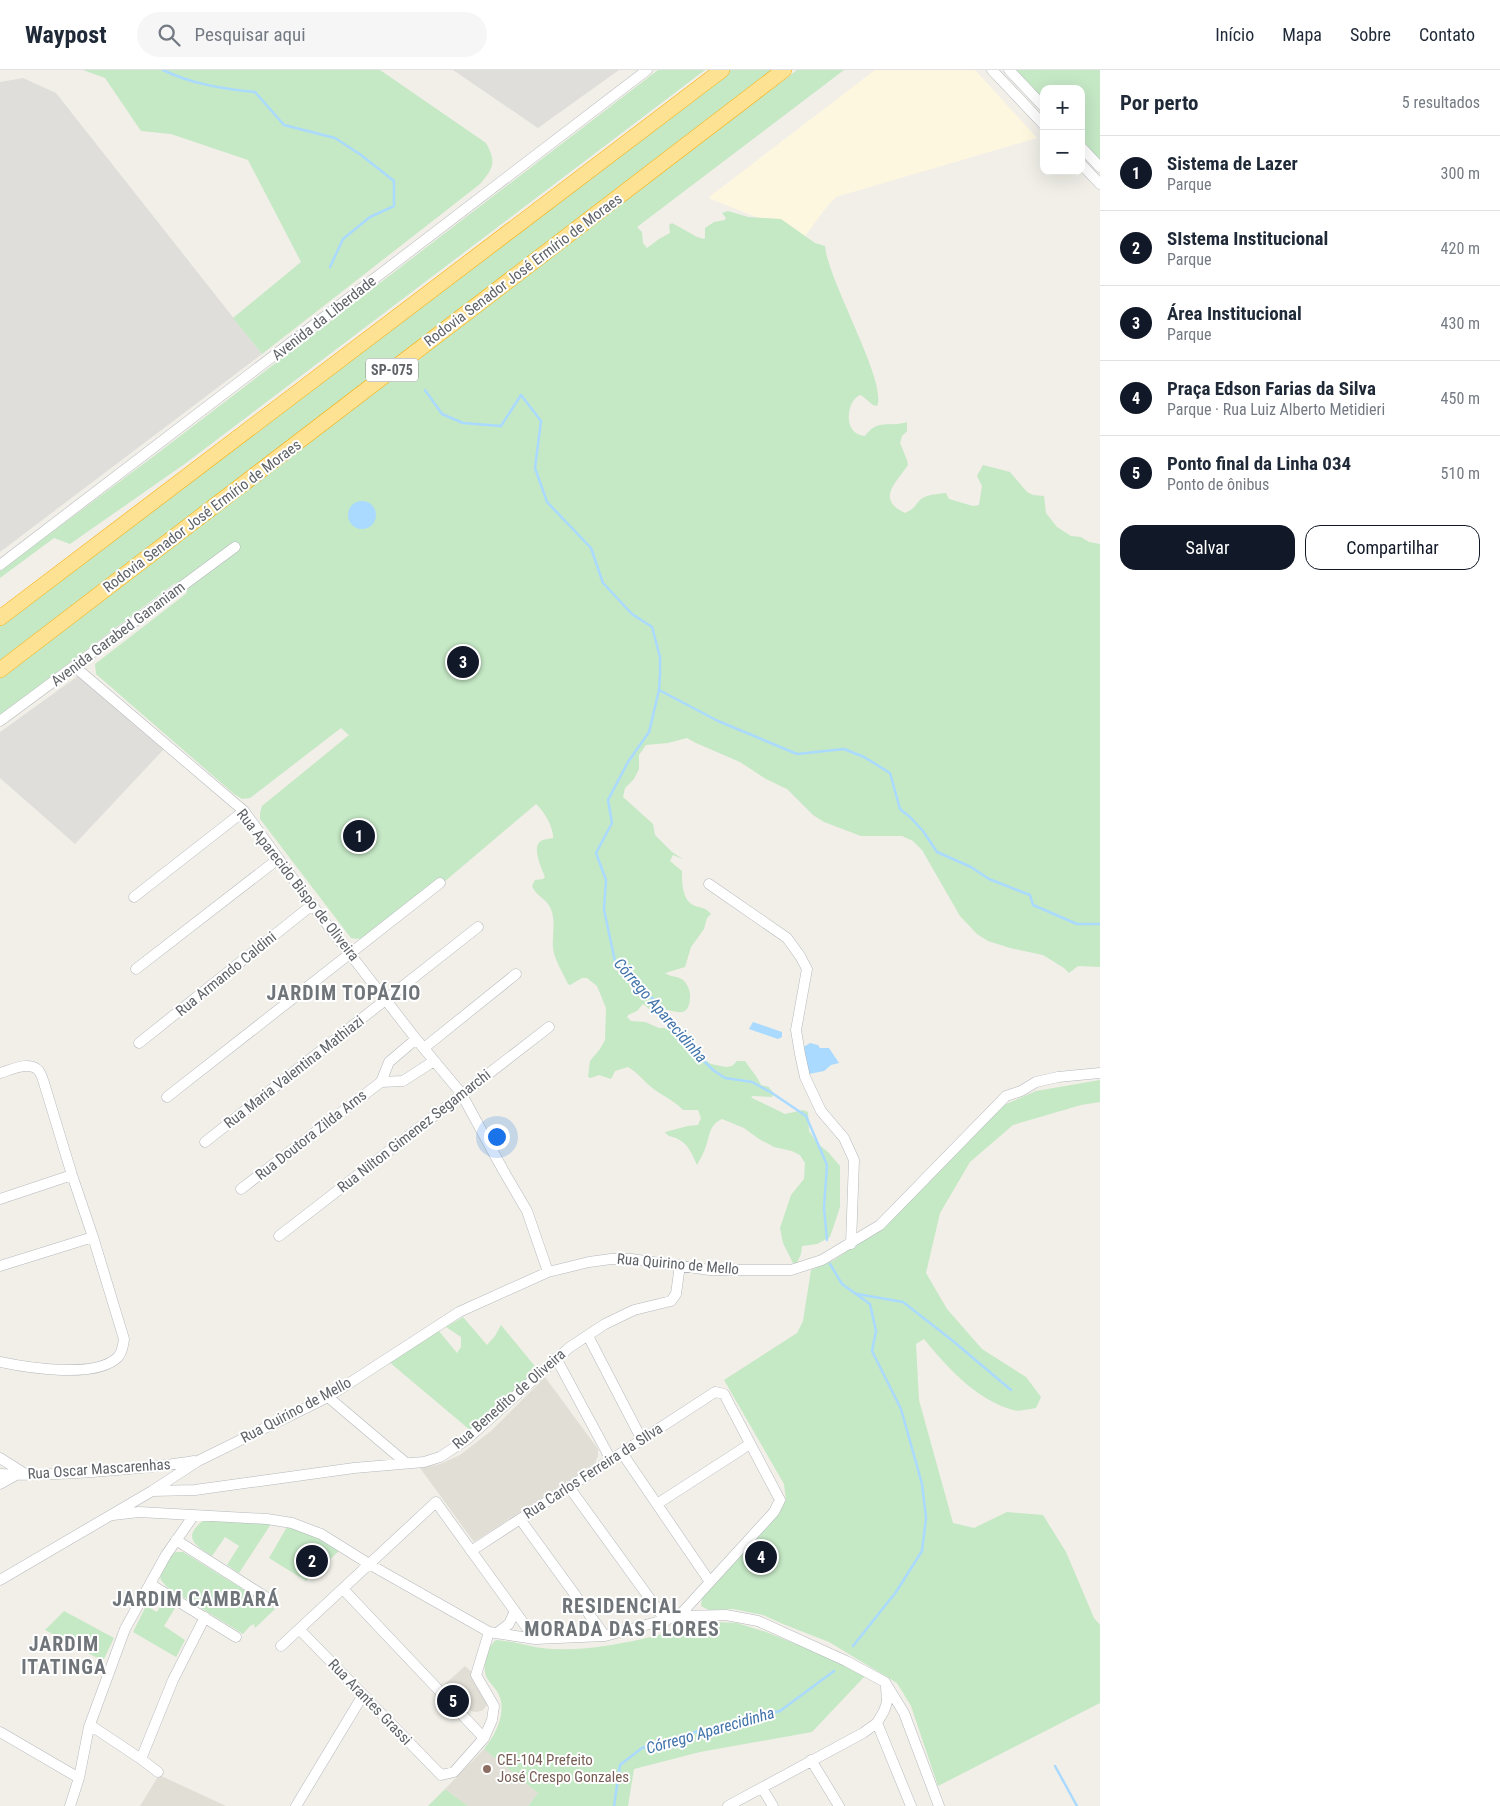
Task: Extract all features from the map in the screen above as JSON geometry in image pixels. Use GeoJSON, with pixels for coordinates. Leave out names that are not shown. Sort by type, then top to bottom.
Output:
{"type":"FeatureCollection","features":[{"type":"Feature","properties":{"kind":"highway","name":"SP-075"},"geometry":{"type":"LineString","coordinates":[[0,618],[722,70]]}},
{"type":"Feature","properties":{"kind":"highway","name":"Rodovia Senador José Ermírio de Moraes"},"geometry":{"type":"LineString","coordinates":[[0,670],[784,70]]}},
{"type":"Feature","properties":{"kind":"street","name":"Avenida da Liberdade"},"geometry":{"type":"LineString","coordinates":[[0,565],[647,70]]}},
{"type":"Feature","properties":{"kind":"street"},"geometry":{"type":"LineString","coordinates":[[992,70],[1040,121]]}},
{"type":"Feature","properties":{"kind":"street"},"geometry":{"type":"LineString","coordinates":[[1002,81],[1010,71],[1040,103]]}},
{"type":"Feature","properties":{"kind":"street"},"geometry":{"type":"LineString","coordinates":[[1085,150],[1100,166]]}},
{"type":"Feature","properties":{"kind":"street"},"geometry":{"type":"LineString","coordinates":[[1085,168],[1100,184]]}},
{"type":"Feature","properties":{"kind":"street","name":"Avenida Garabed Gananiam"},"geometry":{"type":"LineString","coordinates":[[0,721],[235,546]]}},
{"type":"Feature","properties":{"kind":"street","name":"Rua Aparecido Bispo de Oliveira"},"geometry":{"type":"LineString","coordinates":[[75,667],[244,811],[312,905],[416,1039],[461,1093],[502,1170],[527,1211],[548,1272]]}},
{"type":"Feature","properties":{"kind":"street"},"geometry":{"type":"LineString","coordinates":[[134,897],[244,811]]}},
{"type":"Feature","properties":{"kind":"street"},"geometry":{"type":"LineString","coordinates":[[136,969],[278,858]]}},
{"type":"Feature","properties":{"kind":"street"},"geometry":{"type":"LineString","coordinates":[[167,1097],[440,883]]}},
{"type":"Feature","properties":{"kind":"street"},"geometry":{"type":"LineString","coordinates":[[709,884],[787,938],[807,969],[796,1030],[805,1077],[821,1111],[844,1138],[854,1160],[851,1244]]}},
{"type":"Feature","properties":{"kind":"street","name":"Rua Armando Caldini"},"geometry":{"type":"LineString","coordinates":[[139,1043],[312,905]]}},
{"type":"Feature","properties":{"kind":"street","name":"Rua Maria Valentina Mathiazi"},"geometry":{"type":"LineString","coordinates":[[205,1142],[478,927]]}},
{"type":"Feature","properties":{"kind":"street"},"geometry":{"type":"LineString","coordinates":[[424,1048],[516,974]]}},
{"type":"Feature","properties":{"kind":"street","name":"Rua Nilton Gimenez Segamarchi"},"geometry":{"type":"LineString","coordinates":[[279,1236],[461,1093],[549,1027]]}},
{"type":"Feature","properties":{"kind":"street","name":"Rua Doutora Zilda Arns"},"geometry":{"type":"LineString","coordinates":[[241,1189],[381,1082],[389,1062],[416,1039]]}},
{"type":"Feature","properties":{"kind":"street","name":"Rua Doutora Zilda Arns"},"geometry":{"type":"LineString","coordinates":[[381,1082],[402,1081],[434,1061]]}},
{"type":"Feature","properties":{"kind":"street"},"geometry":{"type":"LineString","coordinates":[[0,1073],[22,1066],[31,1067],[38,1070],[44,1082],[124,1339],[123,1349],[118,1357],[93,1367],[64,1371],[25,1368],[0,1362]]}},
{"type":"Feature","properties":{"kind":"street","name":"Rua Quirino de Mello"},"geometry":{"type":"LineString","coordinates":[[0,1580],[152,1491],[198,1461],[328,1397],[459,1312],[548,1272],[588,1262],[611,1259],[680,1265],[710,1270],[791,1270],[822,1260],[880,1226],[1006,1096],[1044,1080],[1100,1073]]}},
{"type":"Feature","properties":{"kind":"street"},"geometry":{"type":"LineString","coordinates":[[0,1199],[72,1175]]}},
{"type":"Feature","properties":{"kind":"street"},"geometry":{"type":"LineString","coordinates":[[0,1266],[93,1237]]}},
{"type":"Feature","properties":{"kind":"street","name":"Rua Benedito de Oliveira"},"geometry":{"type":"LineString","coordinates":[[152,1491],[196,1490],[424,1462],[440,1457],[466,1440],[570,1347],[605,1324],[634,1310],[671,1301],[676,1294],[680,1265]]}},
{"type":"Feature","properties":{"kind":"street"},"geometry":{"type":"LineString","coordinates":[[588,1336],[642,1440]]}},
{"type":"Feature","properties":{"kind":"street"},"geometry":{"type":"LineString","coordinates":[[556,1358],[610,1460]]}},
{"type":"Feature","properties":{"kind":"street","name":"Rua Carlos Ferreira da SIlva"},"geometry":{"type":"LineString","coordinates":[[471,1551],[715,1392],[724,1394],[750,1444]]}},
{"type":"Feature","properties":{"kind":"street"},"geometry":{"type":"LineString","coordinates":[[328,1397],[406,1463]]}},
{"type":"Feature","properties":{"kind":"street"},"geometry":{"type":"LineString","coordinates":[[657,1504],[750,1444],[780,1500],[774,1512],[679,1616]]}},
{"type":"Feature","properties":{"kind":"street"},"geometry":{"type":"LineString","coordinates":[[622,1453],[710,1582]]}},
{"type":"Feature","properties":{"kind":"street"},"geometry":{"type":"LineString","coordinates":[[0,1458],[21,1475],[0,1484]]}},
{"type":"Feature","properties":{"kind":"street","name":"Rua Oscar Mascarenhas"},"geometry":{"type":"LineString","coordinates":[[0,1474],[21,1475],[121,1470],[198,1461]]}},
{"type":"Feature","properties":{"kind":"street"},"geometry":{"type":"LineString","coordinates":[[569,1487],[666,1621]]}},
{"type":"Feature","properties":{"kind":"street"},"geometry":{"type":"LineString","coordinates":[[281,1646],[436,1502],[535,1639]]}},
{"type":"Feature","properties":{"kind":"street"},"geometry":{"type":"LineString","coordinates":[[110,1515],[139,1512],[266,1519],[292,1523],[321,1534],[369,1564],[493,1632],[535,1639],[605,1636],[679,1616],[726,1615],[758,1621],[846,1661],[885,1682],[904,1712],[938,1806]]}},
{"type":"Feature","properties":{"kind":"street"},"geometry":{"type":"LineString","coordinates":[[70,1806],[79,1778],[90,1725],[125,1629],[166,1555],[194,1515]]}},
{"type":"Feature","properties":{"kind":"street"},"geometry":{"type":"LineString","coordinates":[[520,1519],[605,1636]]}},
{"type":"Feature","properties":{"kind":"street"},"geometry":{"type":"LineString","coordinates":[[176,1540],[272,1601]]}},
{"type":"Feature","properties":{"kind":"street"},"geometry":{"type":"LineString","coordinates":[[150,1584],[236,1636]]}},
{"type":"Feature","properties":{"kind":"street"},"geometry":{"type":"LineString","coordinates":[[343,1588],[484,1738],[492,1720],[494,1706],[476,1675],[493,1632],[509,1624],[515,1611]]}},
{"type":"Feature","properties":{"kind":"street"},"geometry":{"type":"LineString","coordinates":[[141,1759],[173,1680],[205,1617]]}},
{"type":"Feature","properties":{"kind":"street","name":"Rua Arantes Grassi"},"geometry":{"type":"LineString","coordinates":[[299,1630],[441,1775],[454,1772],[484,1738]]}},
{"type":"Feature","properties":{"kind":"street"},"geometry":{"type":"LineString","coordinates":[[728,1806],[863,1733],[876,1723],[887,1702],[885,1682]]}},
{"type":"Feature","properties":{"kind":"street"},"geometry":{"type":"LineString","coordinates":[[296,1806],[363,1695]]}},
{"type":"Feature","properties":{"kind":"street"},"geometry":{"type":"LineString","coordinates":[[876,1723],[911,1806]]}},
{"type":"Feature","properties":{"kind":"street"},"geometry":{"type":"LineString","coordinates":[[90,1725],[158,1772]]}},
{"type":"Feature","properties":{"kind":"street"},"geometry":{"type":"LineString","coordinates":[[0,1732],[79,1778]]}},
{"type":"Feature","properties":{"kind":"street"},"geometry":{"type":"LineString","coordinates":[[811,1760],[840,1806]]}},
{"type":"Feature","properties":{"kind":"street"},"geometry":{"type":"LineString","coordinates":[[762,1788],[773,1806]]}},
{"type":"Feature","properties":{"kind":"shaded area"},"geometry":{"type":"Polygon","coordinates":[[[453,70],[619,70],[538,128],[453,70]]]}},
{"type":"Feature","properties":{"kind":"shaded area"},"geometry":{"type":"Polygon","coordinates":[[[875,70],[975,70],[1037,138],[836,197],[805,236],[708,198],[875,70]]]}},
{"type":"Feature","properties":{"kind":"shaded area"},"geometry":{"type":"Polygon","coordinates":[[[23,78],[56,93],[262,354],[0,552],[0,82],[23,78]]]}},
{"type":"Feature","properties":{"kind":"shaded area"},"geometry":{"type":"Polygon","coordinates":[[[78,676],[164,749],[75,844],[0,778],[0,732],[78,676]]]}},
{"type":"Feature","properties":{"kind":"shaded area"},"geometry":{"type":"Polygon","coordinates":[[[545,1377],[598,1449],[595,1463],[474,1542],[420,1468],[440,1464],[460,1455],[491,1431],[545,1377]]]}},
{"type":"Feature","properties":{"kind":"shaded area"},"geometry":{"type":"Polygon","coordinates":[[[465,1666],[473,1673],[488,1704],[483,1710],[477,1712],[471,1711],[445,1684],[465,1666]]]}},
{"type":"Feature","properties":{"kind":"shaded area","name":"CEI-104 Prefeito José Crespo Gonzales"},"geometry":{"type":"Polygon","coordinates":[[[484,1749],[538,1793],[528,1806],[468,1806],[445,1789],[484,1749]]]}},
{"type":"Feature","properties":{"kind":"shaded area"},"geometry":{"type":"Polygon","coordinates":[[[159,1775],[226,1806],[140,1806],[159,1775]]]}},
{"type":"Feature","properties":{"kind":"green space"},"geometry":{"type":"Polygon","coordinates":[[[83,70],[380,70],[486,143],[492,156],[492,165],[480,184],[262,354],[233,318],[301,262],[248,160],[171,134],[141,131],[105,78],[83,70]]]}},
{"type":"Feature","properties":{"kind":"green space"},"geometry":{"type":"Polygon","coordinates":[[[658,70],[705,70],[186,463],[70,544],[54,538],[0,578],[0,571],[154,456],[658,70]]]}},
{"type":"Feature","properties":{"kind":"green space"},"geometry":{"type":"Polygon","coordinates":[[[727,70],[773,70],[0,661],[0,624],[727,70]]]}},
{"type":"Feature","properties":{"kind":"green space"},"geometry":{"type":"Polygon","coordinates":[[[797,70],[844,70],[637,227],[642,232],[643,243],[647,248],[670,233],[669,225],[672,223],[704,239],[705,228],[714,222],[725,220],[726,218],[722,213],[728,211],[748,217],[781,219],[815,243],[825,246],[836,283],[874,376],[878,394],[877,406],[861,395],[856,397],[850,408],[849,423],[857,434],[865,436],[870,430],[879,425],[907,422],[907,431],[902,436],[900,443],[908,465],[894,485],[890,497],[891,502],[896,508],[905,513],[925,497],[946,493],[949,499],[973,506],[979,505],[982,486],[977,476],[983,465],[1010,472],[1027,492],[1033,495],[1044,496],[1046,513],[1057,527],[1071,536],[1081,537],[1089,542],[1100,544],[1100,967],[1078,966],[1069,973],[1043,955],[988,941],[977,934],[960,916],[922,850],[913,841],[902,836],[861,836],[824,822],[813,815],[787,789],[766,779],[740,762],[687,738],[668,743],[646,745],[639,755],[639,769],[634,779],[625,788],[623,797],[653,824],[655,835],[672,852],[683,859],[673,855],[670,861],[682,871],[683,890],[687,899],[693,905],[705,909],[711,914],[707,918],[704,929],[691,947],[685,967],[665,973],[681,979],[687,985],[690,995],[687,1009],[684,1012],[660,1010],[654,1013],[643,1004],[637,1011],[627,1017],[631,1021],[645,1022],[659,1028],[665,1028],[682,1037],[696,1054],[711,1064],[726,1067],[732,1066],[737,1061],[745,1061],[761,1085],[769,1087],[774,1094],[772,1097],[753,1096],[752,1098],[785,1114],[803,1110],[808,1112],[809,1131],[817,1143],[840,1166],[840,1207],[830,1237],[817,1244],[802,1246],[797,1263],[793,1263],[783,1243],[780,1228],[791,1195],[804,1179],[805,1163],[800,1155],[774,1147],[744,1128],[722,1119],[712,1127],[697,1165],[684,1143],[668,1136],[665,1132],[698,1125],[701,1118],[698,1110],[683,1110],[628,1067],[615,1071],[611,1079],[599,1075],[591,1078],[588,1077],[590,1061],[605,1040],[606,1008],[597,986],[587,978],[582,978],[570,985],[568,984],[555,957],[551,909],[532,886],[535,880],[545,877],[538,858],[538,844],[542,840],[553,838],[548,820],[536,804],[444,882],[440,877],[371,933],[357,939],[351,938],[260,819],[262,806],[349,735],[341,728],[250,798],[242,799],[96,674],[95,664],[187,593],[175,583],[0,715],[0,678],[797,70]]]}},
{"type":"Feature","properties":{"kind":"green space"},"geometry":{"type":"Polygon","coordinates":[[[1016,70],[1100,70],[1100,161],[1085,144],[1085,85],[1040,85],[1040,96],[1016,70]]]}},
{"type":"Feature","properties":{"kind":"green space"},"geometry":{"type":"Polygon","coordinates":[[[1100,1080],[1100,1102],[1081,1105],[1013,1125],[970,1162],[940,1213],[926,1273],[947,1309],[982,1349],[1026,1377],[1041,1397],[1036,1408],[1015,1411],[999,1405],[963,1381],[924,1339],[916,1344],[919,1400],[953,1523],[974,1528],[1007,1512],[1043,1515],[1066,1552],[1094,1618],[1100,1625],[1100,1703],[938,1786],[911,1706],[897,1683],[829,1642],[763,1615],[733,1609],[709,1610],[701,1606],[702,1598],[776,1516],[786,1500],[784,1484],[724,1380],[797,1333],[803,1321],[811,1270],[834,1260],[885,1226],[1004,1105],[1036,1091],[1100,1080]]]}},
{"type":"Feature","properties":{"kind":"green space"},"geometry":{"type":"Polygon","coordinates":[[[463,1317],[487,1345],[501,1325],[538,1370],[470,1430],[388,1361],[438,1330],[457,1353],[461,1347],[461,1337],[446,1327],[463,1317]]]}},
{"type":"Feature","properties":{"kind":"green space"},"geometry":{"type":"Polygon","coordinates":[[[205,1519],[271,1524],[239,1573],[227,1565],[239,1546],[225,1537],[212,1556],[195,1544],[192,1535],[198,1525],[205,1519]]]}},
{"type":"Feature","properties":{"kind":"green space"},"geometry":{"type":"Polygon","coordinates":[[[287,1527],[320,1538],[339,1551],[306,1581],[269,1558],[287,1527]]]}},
{"type":"Feature","properties":{"kind":"green space"},"geometry":{"type":"Polygon","coordinates":[[[176,1552],[183,1552],[275,1609],[255,1628],[254,1624],[243,1634],[167,1587],[161,1580],[163,1569],[176,1552]]]}},
{"type":"Feature","properties":{"kind":"green space"},"geometry":{"type":"Polygon","coordinates":[[[163,1601],[175,1608],[164,1626],[185,1640],[176,1657],[133,1632],[146,1606],[157,1612],[163,1601]]]}},
{"type":"Feature","properties":{"kind":"green space"},"geometry":{"type":"Polygon","coordinates":[[[64,1611],[114,1638],[103,1661],[45,1630],[64,1611]]]}},
{"type":"Feature","properties":{"kind":"green space"},"geometry":{"type":"Polygon","coordinates":[[[716,1622],[737,1623],[766,1632],[835,1660],[865,1676],[812,1732],[700,1752],[634,1769],[628,1806],[528,1806],[538,1793],[484,1749],[496,1731],[502,1709],[499,1695],[487,1679],[485,1672],[490,1647],[496,1640],[546,1649],[574,1649],[615,1644],[716,1622]]]}},
{"type":"Feature","properties":{"kind":"green space"},"geometry":{"type":"Polygon","coordinates":[[[445,1789],[468,1806],[428,1806],[445,1789]]]}},
{"type":"Feature","properties":{"kind":"water"},"geometry":{"type":"Polygon","coordinates":[[[362,501],[372,505],[376,515],[372,525],[362,529],[352,525],[348,515],[352,505],[362,501]]]}},
{"type":"Feature","properties":{"kind":"water"},"geometry":{"type":"Polygon","coordinates":[[[753,1022],[782,1032],[782,1037],[778,1039],[749,1029],[753,1022]]]}},
{"type":"Feature","properties":{"kind":"water"},"geometry":{"type":"Polygon","coordinates":[[[810,1043],[818,1045],[820,1048],[829,1048],[839,1063],[831,1065],[824,1071],[809,1074],[802,1048],[810,1043]]]}},
{"type":"Feature","properties":{"kind":"waterway"},"geometry":{"type":"LineString","coordinates":[[163,70],[185,79],[208,85],[255,92],[284,125],[335,138],[361,155],[394,181],[394,206],[370,217],[343,239],[330,267]]}},
{"type":"Feature","properties":{"kind":"waterway","name":"Córrego Aparecidinha"},"geometry":{"type":"LineString","coordinates":[[425,390],[442,414],[463,423],[501,426],[521,395],[541,421],[535,468],[547,502],[591,548],[603,583],[632,614],[652,627]]}},
{"type":"Feature","properties":{"kind":"waterway","name":"Córrego Aparecidinha"},"geometry":{"type":"LineString","coordinates":[[652,627],[660,657],[660,674],[659,690],[649,732],[628,762],[608,800],[612,823],[596,853],[606,880],[604,910],[615,961],[638,979],[643,991],[658,1003],[681,1038],[713,1070],[725,1078],[752,1082],[806,1116],[827,1165],[824,1208],[827,1240]]}},
{"type":"Feature","properties":{"kind":"waterway"},"geometry":{"type":"LineString","coordinates":[[659,690],[718,721],[797,754],[844,749],[864,757],[890,773],[900,809],[923,831],[937,852],[971,867],[989,879],[1030,895],[1033,905],[1077,924],[1100,924]]}},
{"type":"Feature","properties":{"kind":"waterway","name":"Córrego Aparecidinha"},"geometry":{"type":"LineString","coordinates":[[830,1264],[842,1284],[870,1304],[876,1331],[872,1351],[901,1409],[922,1484],[926,1518],[922,1551],[896,1592],[853,1646]]}},
{"type":"Feature","properties":{"kind":"waterway"},"geometry":{"type":"LineString","coordinates":[[857,1294],[903,1302],[1011,1390]]}},
{"type":"Feature","properties":{"kind":"waterway","name":"Córrego Aparecidinha"},"geometry":{"type":"LineString","coordinates":[[614,1806],[620,1765],[642,1748],[719,1725],[780,1711],[834,1671]]}},
{"type":"Feature","properties":{"kind":"waterway"},"geometry":{"type":"LineString","coordinates":[[1055,1766],[1077,1806]]}},
{"type":"Feature","properties":{"kind":"place","name":"Área Institucional"},"geometry":{"type":"Point","coordinates":[463,662]}},
{"type":"Feature","properties":{"kind":"place","name":"Sistema de Lazer"},"geometry":{"type":"Point","coordinates":[359,836]}},
{"type":"Feature","properties":{"kind":"place","name":"Praça Edson Farias da Silva"},"geometry":{"type":"Point","coordinates":[761,1557]}},
{"type":"Feature","properties":{"kind":"place","name":"SIstema Institucional"},"geometry":{"type":"Point","coordinates":[312,1561]}},
{"type":"Feature","properties":{"kind":"place","name":"Ponto final da Linha 034"},"geometry":{"type":"Point","coordinates":[453,1701]}},
{"type":"Feature","properties":{"kind":"place","name":"CEI-104 Prefeito José Crespo Gonzales"},"geometry":{"type":"Point","coordinates":[487,1769]}},
{"type":"Feature","properties":{"kind":"district","name":"JARDIM TOPÁZIO"},"geometry":{"type":"Point","coordinates":[344,993]}},
{"type":"Feature","properties":{"kind":"district","name":"JARDIM CAMBARÁ"},"geometry":{"type":"Point","coordinates":[196,1599]}},
{"type":"Feature","properties":{"kind":"district","name":"RESIDENCIAL MORADA DAS FLORES"},"geometry":{"type":"Point","coordinates":[622,1618]}},
{"type":"Feature","properties":{"kind":"district","name":"JARDIM ITATINGA"},"geometry":{"type":"Point","coordinates":[64,1656]}}]}
